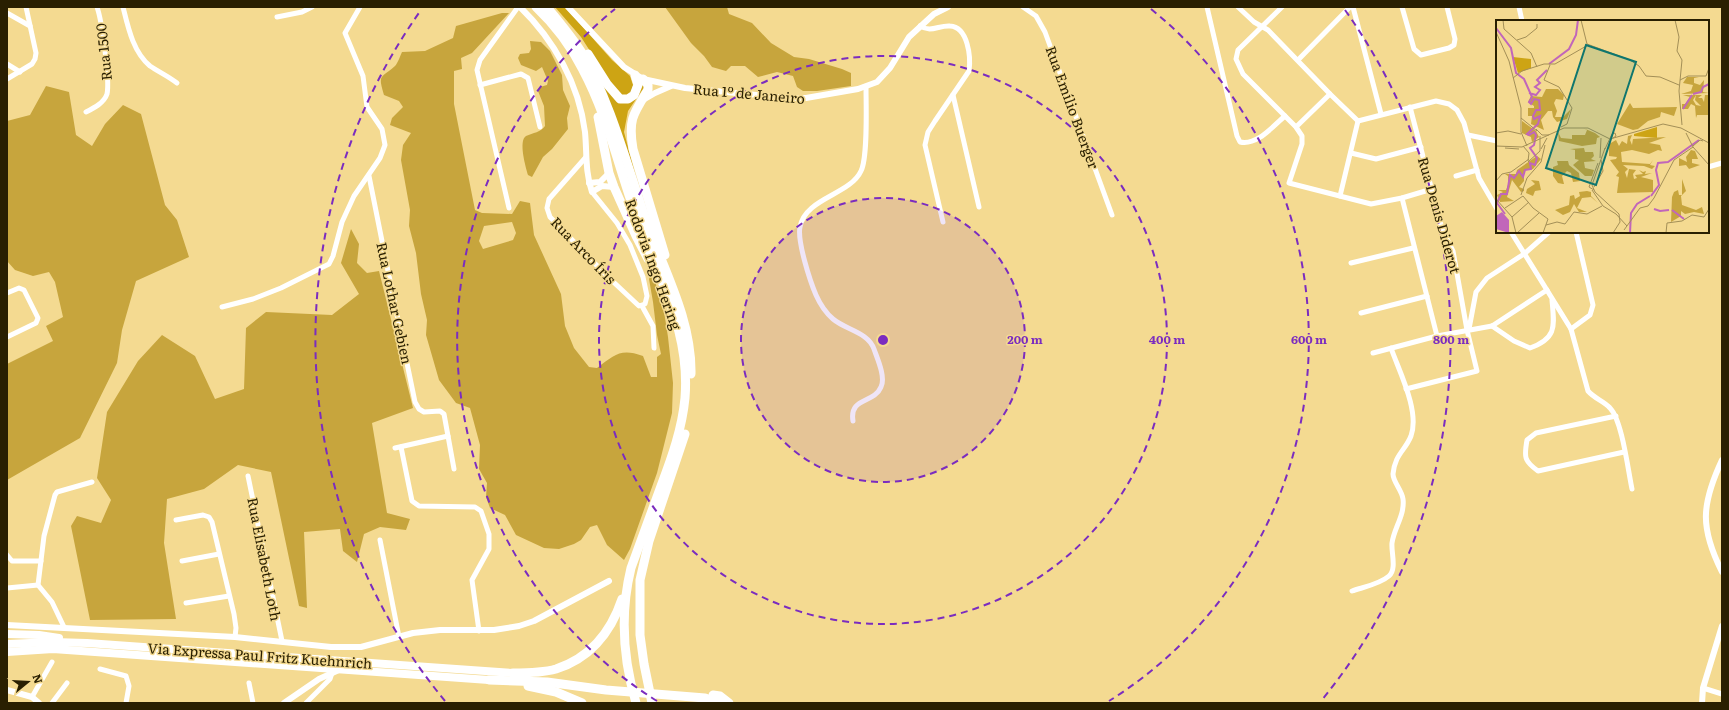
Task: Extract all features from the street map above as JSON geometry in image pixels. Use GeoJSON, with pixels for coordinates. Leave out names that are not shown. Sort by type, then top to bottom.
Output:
{"type":"FeatureCollection","features":[{"type":"Feature","properties":{"kind":"highway","name":"Rodovia Ingo Hering"},"geometry":{"type":"LineString","coordinates":[[536,7],[557,29],[571,48],[584,70],[669,298],[679,329],[685,367],[685,398],[676,444],[631,568],[626,586],[624,604],[625,646],[630,681],[636,703]]}},
{"type":"Feature","properties":{"kind":"highway","name":"Rodovia Ingo Hering"},"geometry":{"type":"LineString","coordinates":[[550,10],[582,53],[597,82],[684,322],[691,360],[690,398],[685,433],[649,541],[640,580],[640,635],[652,702]]}},
{"type":"Feature","properties":{"kind":"highway"},"geometry":{"type":"LineString","coordinates":[[550,10],[576,37],[610,87],[620,99],[628,99],[634,95],[639,77]]}},
{"type":"Feature","properties":{"kind":"highway"},"geometry":{"type":"LineString","coordinates":[[639,77],[648,85],[648,90],[640,102],[631,122],[630,134],[633,149],[678,291],[684,322]]}},
{"type":"Feature","properties":{"kind":"highway"},"geometry":{"type":"LineString","coordinates":[[597,102],[597,113],[614,188],[639,242],[660,277]]}},
{"type":"Feature","properties":{"kind":"highway"},"geometry":{"type":"LineString","coordinates":[[513,673],[554,670],[582,656],[596,644],[613,621],[626,586]]}},
{"type":"Feature","properties":{"kind":"highway"},"geometry":{"type":"LineString","coordinates":[[513,673],[606,688]]}},
{"type":"Feature","properties":{"kind":"highway"},"geometry":{"type":"LineString","coordinates":[[489,680],[547,682],[676,694],[705,698],[719,703]]}},
{"type":"Feature","properties":{"kind":"highway"},"geometry":{"type":"LineString","coordinates":[[489,680],[556,692],[582,703]]}},
{"type":"Feature","properties":{"kind":"highway"},"geometry":{"type":"LineString","coordinates":[[676,694],[706,694],[720,696],[729,703]]}},
{"type":"Feature","properties":{"kind":"main road"},"geometry":{"type":"LineString","coordinates":[[7,634],[39,635],[87,643]]}},
{"type":"Feature","properties":{"kind":"main road","name":"Via Expressa Paul Fritz Kuehnrich"},"geometry":{"type":"LineString","coordinates":[[7,644],[53,642],[87,643],[513,673]]}},
{"type":"Feature","properties":{"kind":"main road","name":"Via Expressa Paul Fritz Kuehnrich"},"geometry":{"type":"LineString","coordinates":[[7,652],[53,649],[343,668],[489,680]]}},
{"type":"Feature","properties":{"kind":"street"},"geometry":{"type":"LineString","coordinates":[[7,79],[32,64],[35,59],[36,53],[26,7]]}},
{"type":"Feature","properties":{"kind":"street","name":"Rua 1500"},"geometry":{"type":"LineString","coordinates":[[86,112],[99,105],[106,95],[108,80],[97,7]]}},
{"type":"Feature","properties":{"kind":"street"},"geometry":{"type":"LineString","coordinates":[[123,7],[129,33],[134,45],[149,65],[177,83]]}},
{"type":"Feature","properties":{"kind":"street"},"geometry":{"type":"LineString","coordinates":[[277,17],[302,12],[312,7]]}},
{"type":"Feature","properties":{"kind":"street"},"geometry":{"type":"LineString","coordinates":[[222,306],[253,299],[281,288],[329,264],[333,256],[342,222],[354,196],[369,176],[383,152],[384,135],[380,124],[369,112],[367,107],[363,76],[346,37],[347,29],[360,7]]}},
{"type":"Feature","properties":{"kind":"street"},"geometry":{"type":"LineString","coordinates":[[509,208],[477,70],[480,60],[519,7],[544,32],[558,53],[568,73],[580,108],[585,131],[589,183],[592,192],[622,230],[640,269],[647,296],[645,304],[642,306],[653,326],[654,348]]}},
{"type":"Feature","properties":{"kind":"street","name":"Rua 1º de Janeiro"},"geometry":{"type":"LineString","coordinates":[[568,7],[618,61],[639,77],[672,86],[787,98],[806,98],[866,87],[877,82],[884,76],[909,37],[934,14],[948,7]]}},
{"type":"Feature","properties":{"kind":"street","name":"Rua Emílio Buerger"},"geometry":{"type":"LineString","coordinates":[[1023,7],[1036,16],[1045,32],[1112,215]]}},
{"type":"Feature","properties":{"kind":"street"},"geometry":{"type":"LineString","coordinates":[[1207,7],[1237,136],[1240,142],[1244,143],[1258,139],[1285,116]]}},
{"type":"Feature","properties":{"kind":"street"},"geometry":{"type":"LineString","coordinates":[[1238,7],[1254,22],[1268,30],[1330,94],[1358,120]]}},
{"type":"Feature","properties":{"kind":"street"},"geometry":{"type":"LineString","coordinates":[[1282,7],[1238,50],[1236,58],[1243,74],[1296,127],[1302,136],[1302,144],[1289,183],[1371,204],[1402,198],[1432,189]]}},
{"type":"Feature","properties":{"kind":"street"},"geometry":{"type":"LineString","coordinates":[[1298,60],[1352,7],[1381,114]]}},
{"type":"Feature","properties":{"kind":"street"},"geometry":{"type":"LineString","coordinates":[[1402,7],[1414,49],[1421,55],[1449,48],[1454,45],[1455,39],[1447,7]]}},
{"type":"Feature","properties":{"kind":"street"},"geometry":{"type":"LineString","coordinates":[[1519,7],[1522,20]]}},
{"type":"Feature","properties":{"kind":"street"},"geometry":{"type":"LineString","coordinates":[[7,13],[30,26]]}},
{"type":"Feature","properties":{"kind":"street"},"geometry":{"type":"LineString","coordinates":[[920,26],[930,30],[949,25],[960,30],[966,41],[970,62],[969,71],[928,132],[924,145],[943,222]]}},
{"type":"Feature","properties":{"kind":"street"},"geometry":{"type":"LineString","coordinates":[[7,64],[20,72]]}},
{"type":"Feature","properties":{"kind":"street"},"geometry":{"type":"LineString","coordinates":[[480,85],[521,74],[528,78],[540,127]]}},
{"type":"Feature","properties":{"kind":"street"},"geometry":{"type":"LineString","coordinates":[[640,102],[655,93],[672,86]]}},
{"type":"Feature","properties":{"kind":"street"},"geometry":{"type":"LineString","coordinates":[[852,421],[852,413],[854,408],[878,392],[882,386],[882,378],[874,348],[870,340],[834,320],[824,310],[816,295],[800,242],[800,227],[807,212],[854,182],[861,171],[864,158],[866,87]]}},
{"type":"Feature","properties":{"kind":"street"},"geometry":{"type":"LineString","coordinates":[[1296,127],[1330,94]]}},
{"type":"Feature","properties":{"kind":"street"},"geometry":{"type":"LineString","coordinates":[[953,95],[979,207]]}},
{"type":"Feature","properties":{"kind":"street"},"geometry":{"type":"LineString","coordinates":[[1358,120],[1436,101],[1449,104],[1460,114],[1468,135],[1479,178],[1496,207]]}},
{"type":"Feature","properties":{"kind":"street","name":"Rua Denis Diderot"},"geometry":{"type":"LineString","coordinates":[[1406,389],[1477,371],[1453,251],[1442,229],[1410,107]]}},
{"type":"Feature","properties":{"kind":"street"},"geometry":{"type":"LineString","coordinates":[[1340,196],[1358,120]]}},
{"type":"Feature","properties":{"kind":"street"},"geometry":{"type":"LineString","coordinates":[[1468,135],[1496,141]]}},
{"type":"Feature","properties":{"kind":"street"},"geometry":{"type":"LineString","coordinates":[[1351,153],[1376,159],[1421,147]]}},
{"type":"Feature","properties":{"kind":"street","name":"Rua Arco Íris"},"geometry":{"type":"LineString","coordinates":[[586,157],[549,199],[547,208],[550,217],[607,276],[639,306],[642,306]]}},
{"type":"Feature","properties":{"kind":"street"},"geometry":{"type":"LineString","coordinates":[[1709,167],[1722,163]]}},
{"type":"Feature","properties":{"kind":"street"},"geometry":{"type":"LineString","coordinates":[[1456,176],[1477,170]]}},
{"type":"Feature","properties":{"kind":"street"},"geometry":{"type":"LineString","coordinates":[[589,183],[600,182],[610,173]]}},
{"type":"Feature","properties":{"kind":"street","name":"Rua Lothar Gebien"},"geometry":{"type":"LineString","coordinates":[[369,176],[415,402],[419,409],[424,412],[440,411],[444,414],[448,436]]}},
{"type":"Feature","properties":{"kind":"street"},"geometry":{"type":"LineString","coordinates":[[592,192],[602,186],[614,188]]}},
{"type":"Feature","properties":{"kind":"street"},"geometry":{"type":"LineString","coordinates":[[1402,198],[1413,248],[1437,336]]}},
{"type":"Feature","properties":{"kind":"street"},"geometry":{"type":"LineString","coordinates":[[1512,233],[1571,329],[1588,391],[1593,397],[1610,408],[1616,416],[1632,489]]}},
{"type":"Feature","properties":{"kind":"street"},"geometry":{"type":"LineString","coordinates":[[1468,330],[1476,292],[1483,282],[1524,254],[1548,233]]}},
{"type":"Feature","properties":{"kind":"street"},"geometry":{"type":"LineString","coordinates":[[1571,329],[1590,315],[1593,305],[1576,233]]}},
{"type":"Feature","properties":{"kind":"street"},"geometry":{"type":"LineString","coordinates":[[1351,263],[1413,248]]}},
{"type":"Feature","properties":{"kind":"street"},"geometry":{"type":"LineString","coordinates":[[7,293],[19,288],[24,290],[38,318],[36,323],[7,337]]}},
{"type":"Feature","properties":{"kind":"street"},"geometry":{"type":"LineString","coordinates":[[1372,353],[1437,336],[1492,326],[1547,290]]}},
{"type":"Feature","properties":{"kind":"street"},"geometry":{"type":"LineString","coordinates":[[1361,313],[1427,296]]}},
{"type":"Feature","properties":{"kind":"street"},"geometry":{"type":"LineString","coordinates":[[1492,326],[1514,341],[1530,348],[1542,344],[1549,338],[1554,324],[1552,298]]}},
{"type":"Feature","properties":{"kind":"street"},"geometry":{"type":"LineString","coordinates":[[1352,591],[1378,582],[1390,575],[1393,569],[1392,543],[1403,506],[1403,497],[1393,476],[1395,460],[1411,436],[1413,410],[1391,348]]}},
{"type":"Feature","properties":{"kind":"street"},"geometry":{"type":"LineString","coordinates":[[1616,416],[1536,433],[1526,440],[1526,459],[1538,470],[1624,452]]}},
{"type":"Feature","properties":{"kind":"street"},"geometry":{"type":"LineString","coordinates":[[395,448],[448,436],[454,469]]}},
{"type":"Feature","properties":{"kind":"street"},"geometry":{"type":"LineString","coordinates":[[401,447],[412,501],[415,504],[419,506],[475,508],[481,511],[485,520],[489,534],[489,549],[472,580],[479,631]]}},
{"type":"Feature","properties":{"kind":"street"},"geometry":{"type":"LineString","coordinates":[[1722,460],[1712,481],[1707,497],[1706,516],[1708,538],[1722,572]]}},
{"type":"Feature","properties":{"kind":"street","name":"Rua Elisabeth Loth"},"geometry":{"type":"LineString","coordinates":[[248,476],[282,641]]}},
{"type":"Feature","properties":{"kind":"street"},"geometry":{"type":"LineString","coordinates":[[64,627],[52,602],[38,585],[44,536],[54,495],[57,492],[92,482]]}},
{"type":"Feature","properties":{"kind":"street"},"geometry":{"type":"LineString","coordinates":[[176,520],[203,515],[209,517],[212,522],[236,628],[235,637]]}},
{"type":"Feature","properties":{"kind":"street"},"geometry":{"type":"LineString","coordinates":[[380,540],[399,637]]}},
{"type":"Feature","properties":{"kind":"street"},"geometry":{"type":"LineString","coordinates":[[182,562],[219,554]]}},
{"type":"Feature","properties":{"kind":"street"},"geometry":{"type":"LineString","coordinates":[[7,555],[12,561],[40,561]]}},
{"type":"Feature","properties":{"kind":"street"},"geometry":{"type":"LineString","coordinates":[[7,625],[235,637],[331,647],[361,647],[399,637],[431,631],[479,631],[519,626],[534,620],[609,581]]}},
{"type":"Feature","properties":{"kind":"street"},"geometry":{"type":"LineString","coordinates":[[7,588],[38,585]]}},
{"type":"Feature","properties":{"kind":"street"},"geometry":{"type":"LineString","coordinates":[[186,603],[229,596]]}},
{"type":"Feature","properties":{"kind":"street"},"geometry":{"type":"LineString","coordinates":[[1702,703],[1703,688],[1722,626]]}},
{"type":"Feature","properties":{"kind":"street"},"geometry":{"type":"LineString","coordinates":[[32,697],[52,662]]}},
{"type":"Feature","properties":{"kind":"street"},"geometry":{"type":"LineString","coordinates":[[284,703],[306,687],[343,668]]}},
{"type":"Feature","properties":{"kind":"street"},"geometry":{"type":"LineString","coordinates":[[100,669],[126,676],[129,686],[126,703]]}},
{"type":"Feature","properties":{"kind":"street"},"geometry":{"type":"LineString","coordinates":[[306,703],[331,678],[332,673]]}},
{"type":"Feature","properties":{"kind":"street"},"geometry":{"type":"LineString","coordinates":[[52,703],[67,683]]}},
{"type":"Feature","properties":{"kind":"street"},"geometry":{"type":"LineString","coordinates":[[249,683],[253,703]]}},
{"type":"Feature","properties":{"kind":"street"},"geometry":{"type":"LineString","coordinates":[[1703,688],[1722,694]]}},
{"type":"Feature","properties":{"kind":"street"},"geometry":{"type":"LineString","coordinates":[[7,690],[32,697],[39,703]]}},
{"type":"Feature","properties":{"kind":"shaded area"},"geometry":{"type":"Polygon","coordinates":[[[555,7],[565,7],[612,60],[630,76],[633,85],[631,93],[625,96],[617,93],[581,37],[555,7]]]}},
{"type":"Feature","properties":{"kind":"shaded area"},"geometry":{"type":"Polygon","coordinates":[[[665,7],[727,7],[729,14],[752,23],[771,43],[794,57],[809,59],[851,73],[851,86],[817,91],[803,91],[797,87],[793,76],[777,72],[758,77],[745,66],[731,66],[726,71],[712,67],[704,56],[691,43],[665,7]]]}},
{"type":"Feature","properties":{"kind":"shaded area"},"geometry":{"type":"Polygon","coordinates":[[[502,13],[509,13],[472,53],[461,58],[462,69],[454,71],[454,104],[475,210],[482,213],[512,214],[520,201],[530,203],[534,235],[561,294],[565,326],[574,348],[589,367],[597,368],[618,354],[629,353],[643,356],[651,377],[657,377],[657,357],[661,354],[649,279],[651,274],[663,305],[673,383],[672,413],[657,473],[630,549],[624,560],[607,545],[597,525],[590,527],[581,540],[559,549],[544,548],[516,535],[505,515],[490,508],[486,497],[487,483],[479,469],[480,445],[470,408],[456,403],[439,380],[426,335],[427,320],[421,294],[416,253],[409,226],[410,210],[401,160],[403,145],[411,133],[390,125],[392,118],[403,107],[399,101],[384,95],[381,80],[383,75],[396,65],[402,52],[425,51],[453,38],[456,26],[502,13]],[[512,222],[484,226],[479,241],[483,249],[513,240],[516,233],[512,222]]]}},
{"type":"Feature","properties":{"kind":"shaded area"},"geometry":{"type":"Polygon","coordinates":[[[530,41],[541,42],[550,51],[562,75],[563,90],[570,106],[567,118],[568,129],[552,149],[543,157],[532,177],[528,175],[527,172],[523,155],[523,143],[526,136],[539,131],[545,126],[544,106],[538,91],[540,87],[547,85],[548,81],[542,67],[536,71],[521,65],[518,58],[520,54],[529,53],[531,49],[530,41]]]}},
{"type":"Feature","properties":{"kind":"shaded area"},"geometry":{"type":"Polygon","coordinates":[[[598,74],[622,103],[642,83],[645,86],[628,111],[624,132],[641,196],[598,74]]]}},
{"type":"Feature","properties":{"kind":"shaded area"},"geometry":{"type":"Polygon","coordinates":[[[46,86],[69,92],[76,135],[92,146],[105,124],[123,105],[141,114],[165,205],[177,220],[189,257],[136,281],[122,330],[117,363],[80,438],[7,480],[7,364],[53,341],[46,326],[63,317],[55,282],[49,272],[33,276],[15,270],[7,261],[7,121],[30,115],[46,86]]]}},
{"type":"Feature","properties":{"kind":"shaded area"},"geometry":{"type":"Polygon","coordinates":[[[351,229],[359,244],[357,263],[367,273],[379,271],[413,408],[372,423],[387,513],[410,519],[406,530],[380,527],[364,534],[357,562],[343,551],[340,529],[304,532],[307,608],[299,606],[271,472],[238,465],[204,489],[167,499],[164,543],[176,619],[90,620],[71,526],[77,516],[101,523],[111,500],[97,478],[107,412],[138,361],[162,335],[195,356],[215,399],[244,389],[246,328],[266,312],[332,315],[359,294],[341,263],[351,229]]]}}]}
